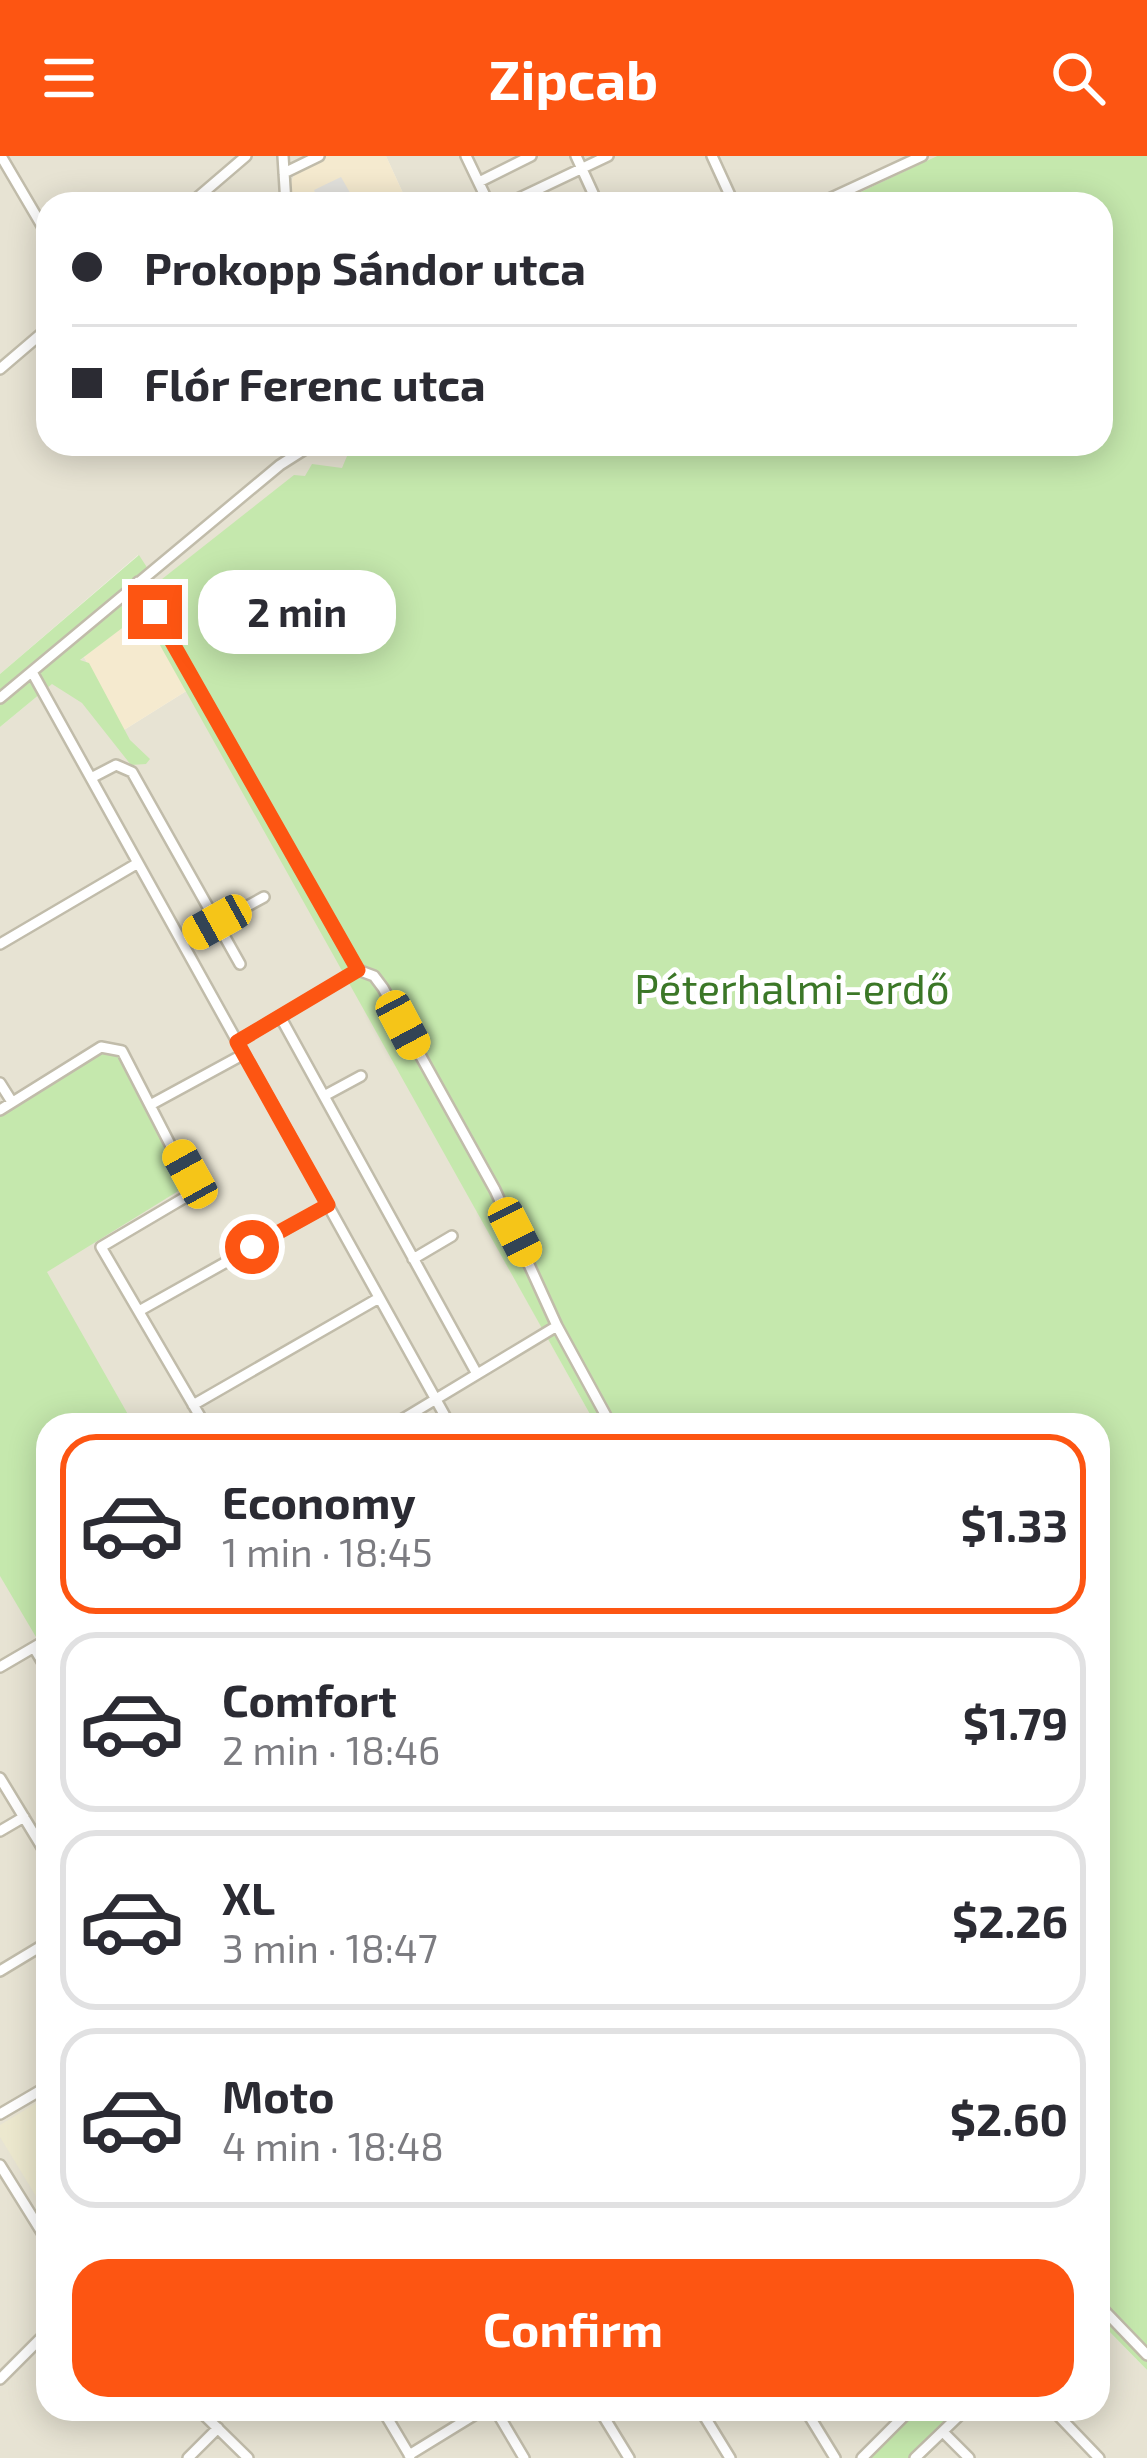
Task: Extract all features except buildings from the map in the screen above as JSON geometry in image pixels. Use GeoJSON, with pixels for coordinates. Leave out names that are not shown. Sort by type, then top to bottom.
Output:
{"type":"FeatureCollection","features":[{"type":"Feature","properties":{"kind":"street"},"geometry":{"type":"LineString","coordinates":[[1,156],[36,216]]}},
{"type":"Feature","properties":{"kind":"street"},"geometry":{"type":"LineString","coordinates":[[204,192],[246,156]]}},
{"type":"Feature","properties":{"kind":"street"},"geometry":{"type":"LineString","coordinates":[[283,156],[285,192]]}},
{"type":"Feature","properties":{"kind":"street"},"geometry":{"type":"LineString","coordinates":[[284,173],[319,156]]}},
{"type":"Feature","properties":{"kind":"street"},"geometry":{"type":"LineString","coordinates":[[466,156],[483,192]]}},
{"type":"Feature","properties":{"kind":"street"},"geometry":{"type":"LineString","coordinates":[[478,182],[531,156]]}},
{"type":"Feature","properties":{"kind":"street"},"geometry":{"type":"LineString","coordinates":[[576,156],[593,192]]}},
{"type":"Feature","properties":{"kind":"street"},"geometry":{"type":"LineString","coordinates":[[533,192],[608,156]]}},
{"type":"Feature","properties":{"kind":"street"},"geometry":{"type":"LineString","coordinates":[[712,156],[728,192]]}},
{"type":"Feature","properties":{"kind":"street"},"geometry":{"type":"LineString","coordinates":[[844,192],[922,156]]}},
{"type":"Feature","properties":{"kind":"street"},"geometry":{"type":"LineString","coordinates":[[0,369],[36,338]]}},
{"type":"Feature","properties":{"kind":"street"},"geometry":{"type":"LineString","coordinates":[[0,698],[292,456]]}},
{"type":"Feature","properties":{"kind":"street"},"geometry":{"type":"LineString","coordinates":[[138,582],[358,970],[374,976],[383,988],[495,1190],[557,1326],[604,1413]]}},
{"type":"Feature","properties":{"kind":"street"},"geometry":{"type":"LineString","coordinates":[[32,672],[443,1413]]}},
{"type":"Feature","properties":{"kind":"street"},"geometry":{"type":"LineString","coordinates":[[91,778],[116,765],[132,772],[240,964]]}},
{"type":"Feature","properties":{"kind":"street"},"geometry":{"type":"LineString","coordinates":[[0,944],[138,863]]}},
{"type":"Feature","properties":{"kind":"street"},"geometry":{"type":"LineString","coordinates":[[182,942],[264,897]]}},
{"type":"Feature","properties":{"kind":"street"},"geometry":{"type":"LineString","coordinates":[[237,1042],[358,970]]}},
{"type":"Feature","properties":{"kind":"street"},"geometry":{"type":"LineString","coordinates":[[280,1018],[477,1374]]}},
{"type":"Feature","properties":{"kind":"street"},"geometry":{"type":"LineString","coordinates":[[0,1110],[108,1045],[122,1051],[192,1187],[184,1198],[101,1246],[198,1413]]}},
{"type":"Feature","properties":{"kind":"street"},"geometry":{"type":"LineString","coordinates":[[152,1104],[244,1054]]}},
{"type":"Feature","properties":{"kind":"street"},"geometry":{"type":"LineString","coordinates":[[324,1096],[361,1076]]}},
{"type":"Feature","properties":{"kind":"street"},"geometry":{"type":"LineString","coordinates":[[0,1083],[11,1102]]}},
{"type":"Feature","properties":{"kind":"street"},"geometry":{"type":"LineString","coordinates":[[139,1311],[328,1205]]}},
{"type":"Feature","properties":{"kind":"street"},"geometry":{"type":"LineString","coordinates":[[413,1258],[452,1236]]}},
{"type":"Feature","properties":{"kind":"street"},"geometry":{"type":"LineString","coordinates":[[194,1405],[379,1298]]}},
{"type":"Feature","properties":{"kind":"street"},"geometry":{"type":"LineString","coordinates":[[411,1413],[557,1326]]}},
{"type":"Feature","properties":{"kind":"street"},"geometry":{"type":"LineString","coordinates":[[0,1667],[34,1648],[36,1651]]}},
{"type":"Feature","properties":{"kind":"street"},"geometry":{"type":"LineString","coordinates":[[0,1778],[36,1837]]}},
{"type":"Feature","properties":{"kind":"street"},"geometry":{"type":"LineString","coordinates":[[0,1832],[24,1817]]}},
{"type":"Feature","properties":{"kind":"street"},"geometry":{"type":"LineString","coordinates":[[0,1971],[36,1949]]}},
{"type":"Feature","properties":{"kind":"street"},"geometry":{"type":"LineString","coordinates":[[0,2114],[36,2093]]}},
{"type":"Feature","properties":{"kind":"street"},"geometry":{"type":"LineString","coordinates":[[0,2165],[36,2223]]}},
{"type":"Feature","properties":{"kind":"street"},"geometry":{"type":"LineString","coordinates":[[1110,2316],[1147,2355]]}},
{"type":"Feature","properties":{"kind":"street"},"geometry":{"type":"LineString","coordinates":[[0,2379],[36,2343]]}},
{"type":"Feature","properties":{"kind":"street"},"geometry":{"type":"LineString","coordinates":[[211,2421],[248,2458]]}},
{"type":"Feature","properties":{"kind":"street"},"geometry":{"type":"LineString","coordinates":[[389,2421],[410,2456],[465,2421]]}},
{"type":"Feature","properties":{"kind":"street"},"geometry":{"type":"LineString","coordinates":[[502,2421],[524,2458]]}},
{"type":"Feature","properties":{"kind":"street"},"geometry":{"type":"LineString","coordinates":[[605,2421],[628,2458]]}},
{"type":"Feature","properties":{"kind":"street"},"geometry":{"type":"LineString","coordinates":[[707,2421],[730,2458]]}},
{"type":"Feature","properties":{"kind":"street"},"geometry":{"type":"LineString","coordinates":[[812,2421],[835,2458]]}},
{"type":"Feature","properties":{"kind":"street"},"geometry":{"type":"LineString","coordinates":[[862,2458],[899,2421]]}},
{"type":"Feature","properties":{"kind":"street"},"geometry":{"type":"LineString","coordinates":[[915,2458],[954,2421]]}},
{"type":"Feature","properties":{"kind":"street"},"geometry":{"type":"LineString","coordinates":[[1064,2421],[1100,2458]]}},
{"type":"Feature","properties":{"kind":"street"},"geometry":{"type":"LineString","coordinates":[[188,2458],[218,2428]]}},
{"type":"Feature","properties":{"kind":"street"},"geometry":{"type":"LineString","coordinates":[[943,2432],[968,2458]]}},
{"type":"Feature","properties":{"kind":"shaded area"},"geometry":{"type":"Polygon","coordinates":[[[0,156],[303,156],[290,192],[36,192],[36,456],[348,456],[343,468],[305,477],[156,584],[138,555],[0,674],[0,156]]]}},
{"type":"Feature","properties":{"kind":"shaded area"},"geometry":{"type":"Polygon","coordinates":[[[303,156],[386,156],[402,192],[290,192],[303,156]]]}},
{"type":"Feature","properties":{"kind":"shaded area"},"geometry":{"type":"Polygon","coordinates":[[[386,156],[937,156],[860,192],[402,192],[386,156]]]}},
{"type":"Feature","properties":{"kind":"shaded area"},"geometry":{"type":"Polygon","coordinates":[[[341,177],[350,192],[315,192],[341,177]]]}},
{"type":"Feature","properties":{"kind":"shaded area"},"geometry":{"type":"Polygon","coordinates":[[[142,612],[188,690],[124,730],[84,657],[142,612]]]}},
{"type":"Feature","properties":{"kind":"shaded area"},"geometry":{"type":"Polygon","coordinates":[[[84,657],[124,730],[188,690],[589,1413],[36,1413],[36,2421],[891,2421],[855,2458],[0,2458],[0,727],[84,657]]]}},
{"type":"Feature","properties":{"kind":"shaded area"},"geometry":{"type":"Polygon","coordinates":[[[36,2103],[36,2196],[0,2137],[0,2125],[36,2103]]]}},
{"type":"Feature","properties":{"kind":"shaded area"},"geometry":{"type":"Polygon","coordinates":[[[1110,2332],[1147,2370],[1147,2458],[925,2458],[963,2421],[1110,2421],[1110,2332]]]}},
{"type":"Feature","properties":{"kind":"green space","name":"Péterhalmi-erdő"},"geometry":{"type":"Polygon","coordinates":[[[937,156],[1147,156],[1147,2370],[1110,2332],[1110,1413],[589,1413],[142,613],[80,660],[89,663],[130,740],[150,759],[146,764],[131,765],[82,703],[52,684],[0,727],[0,674],[139,555],[157,583],[294,475],[305,476],[312,464],[342,468],[347,456],[1113,456],[1113,192],[860,192],[937,156]]]}},
{"type":"Feature","properties":{"kind":"green space"},"geometry":{"type":"Polygon","coordinates":[[[101,1051],[120,1056],[188,1185],[47,1272],[127,1413],[36,1413],[36,1637],[0,1576],[0,1115],[101,1051]]]}},
{"type":"Feature","properties":{"kind":"green space"},"geometry":{"type":"Polygon","coordinates":[[[891,2421],[963,2421],[925,2458],[855,2458],[891,2421]]]}},
{"type":"Feature","properties":{"kind":"route"},"geometry":{"type":"LineString","coordinates":[[155,612],[358,970],[237,1042],[328,1205],[252,1247]]}}]}
